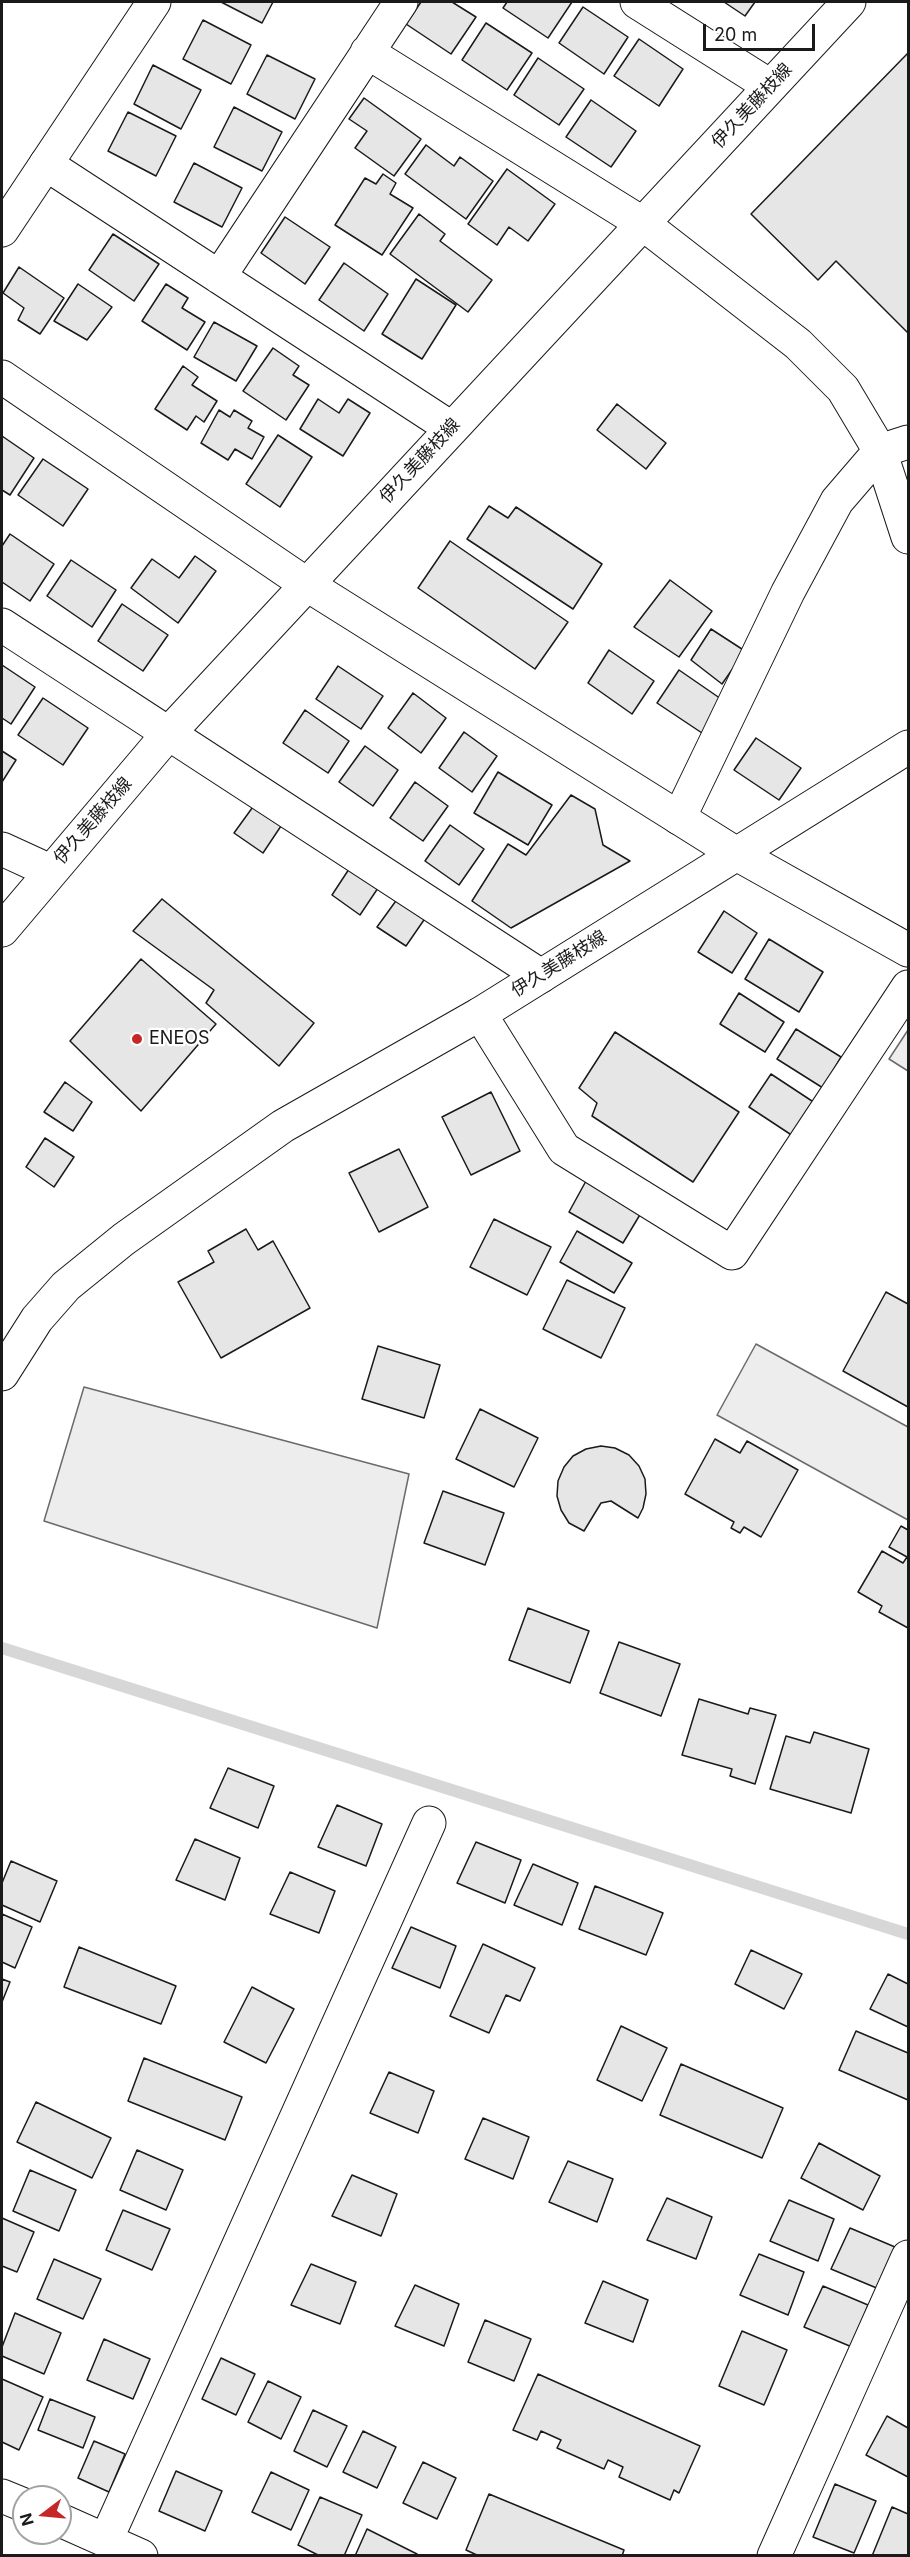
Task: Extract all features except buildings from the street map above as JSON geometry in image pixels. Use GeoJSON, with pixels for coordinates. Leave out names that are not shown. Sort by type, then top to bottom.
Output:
{"type":"FeatureCollection","features":[{"type":"Feature","properties":{"kind":"street"},"geometry":{"type":"LineString","coordinates":[[2,230],[154,2]]}},
{"type":"Feature","properties":{"kind":"street"},"geometry":{"type":"LineString","coordinates":[[219,277],[401,2]]}},
{"type":"Feature","properties":{"kind":"street"},"geometry":{"type":"LineString","coordinates":[[637,2],[770,86]]}},
{"type":"Feature","properties":{"kind":"street","name":"伊久美藤枝線"},"geometry":{"type":"LineString","coordinates":[[2,930],[168,734],[849,2]]}},
{"type":"Feature","properties":{"kind":"street"},"geometry":{"type":"LineString","coordinates":[[367,52],[642,223],[798,344],[895,446],[909,537]]}},
{"type":"Feature","properties":{"kind":"street"},"geometry":{"type":"LineString","coordinates":[[46,164],[452,428]]}},
{"type":"Feature","properties":{"kind":"street"},"geometry":{"type":"LineString","coordinates":[[2,377],[306,584],[735,853],[909,950]]}},
{"type":"Feature","properties":{"kind":"street"},"geometry":{"type":"LineString","coordinates":[[679,818],[788,592],[837,501],[895,446]]}},
{"type":"Feature","properties":{"kind":"street"},"geometry":{"type":"LineString","coordinates":[[2,625],[541,976]]}},
{"type":"Feature","properties":{"kind":"street","name":"伊久美藤枝線"},"geometry":{"type":"LineString","coordinates":[[2,1374],[36,1319],[66,1286],[124,1239],[283,1126],[480,1014],[735,853],[909,747]]}},
{"type":"Feature","properties":{"kind":"street"},"geometry":{"type":"LineString","coordinates":[[2,849],[50,871]]}},
{"type":"Feature","properties":{"kind":"street"},"geometry":{"type":"LineString","coordinates":[[480,1014],[564,1149],[732,1253],[909,987]]}},
{"type":"Feature","properties":{"kind":"street"},"geometry":{"type":"LineString","coordinates":[[106,2540],[429,1823]]}},
{"type":"Feature","properties":{"kind":"street"},"geometry":{"type":"LineString","coordinates":[[774,2556],[909,2257]]}},
{"type":"Feature","properties":{"kind":"street"},"geometry":{"type":"LineString","coordinates":[[72,2525],[141,2556]]}},
{"type":"Feature","properties":{"kind":"shaded area"},"geometry":{"type":"Polygon","coordinates":[[[908,1030],[908,1071],[889,1059],[908,1030]]]}},
{"type":"Feature","properties":{"kind":"shaded area"},"geometry":{"type":"Polygon","coordinates":[[[756,1344],[908,1427],[908,1520],[717,1415],[756,1344]]]}},
{"type":"Feature","properties":{"kind":"shaded area"},"geometry":{"type":"Polygon","coordinates":[[[84,1387],[409,1474],[377,1628],[44,1521],[84,1387]]]}},
{"type":"Feature","properties":{"kind":"waterway"},"geometry":{"type":"LineString","coordinates":[[2,1648],[908,1934]]}},
{"type":"Feature","properties":{"kind":"place","name":"ENEOS"},"geometry":{"type":"Point","coordinates":[137,1039]}}]}
